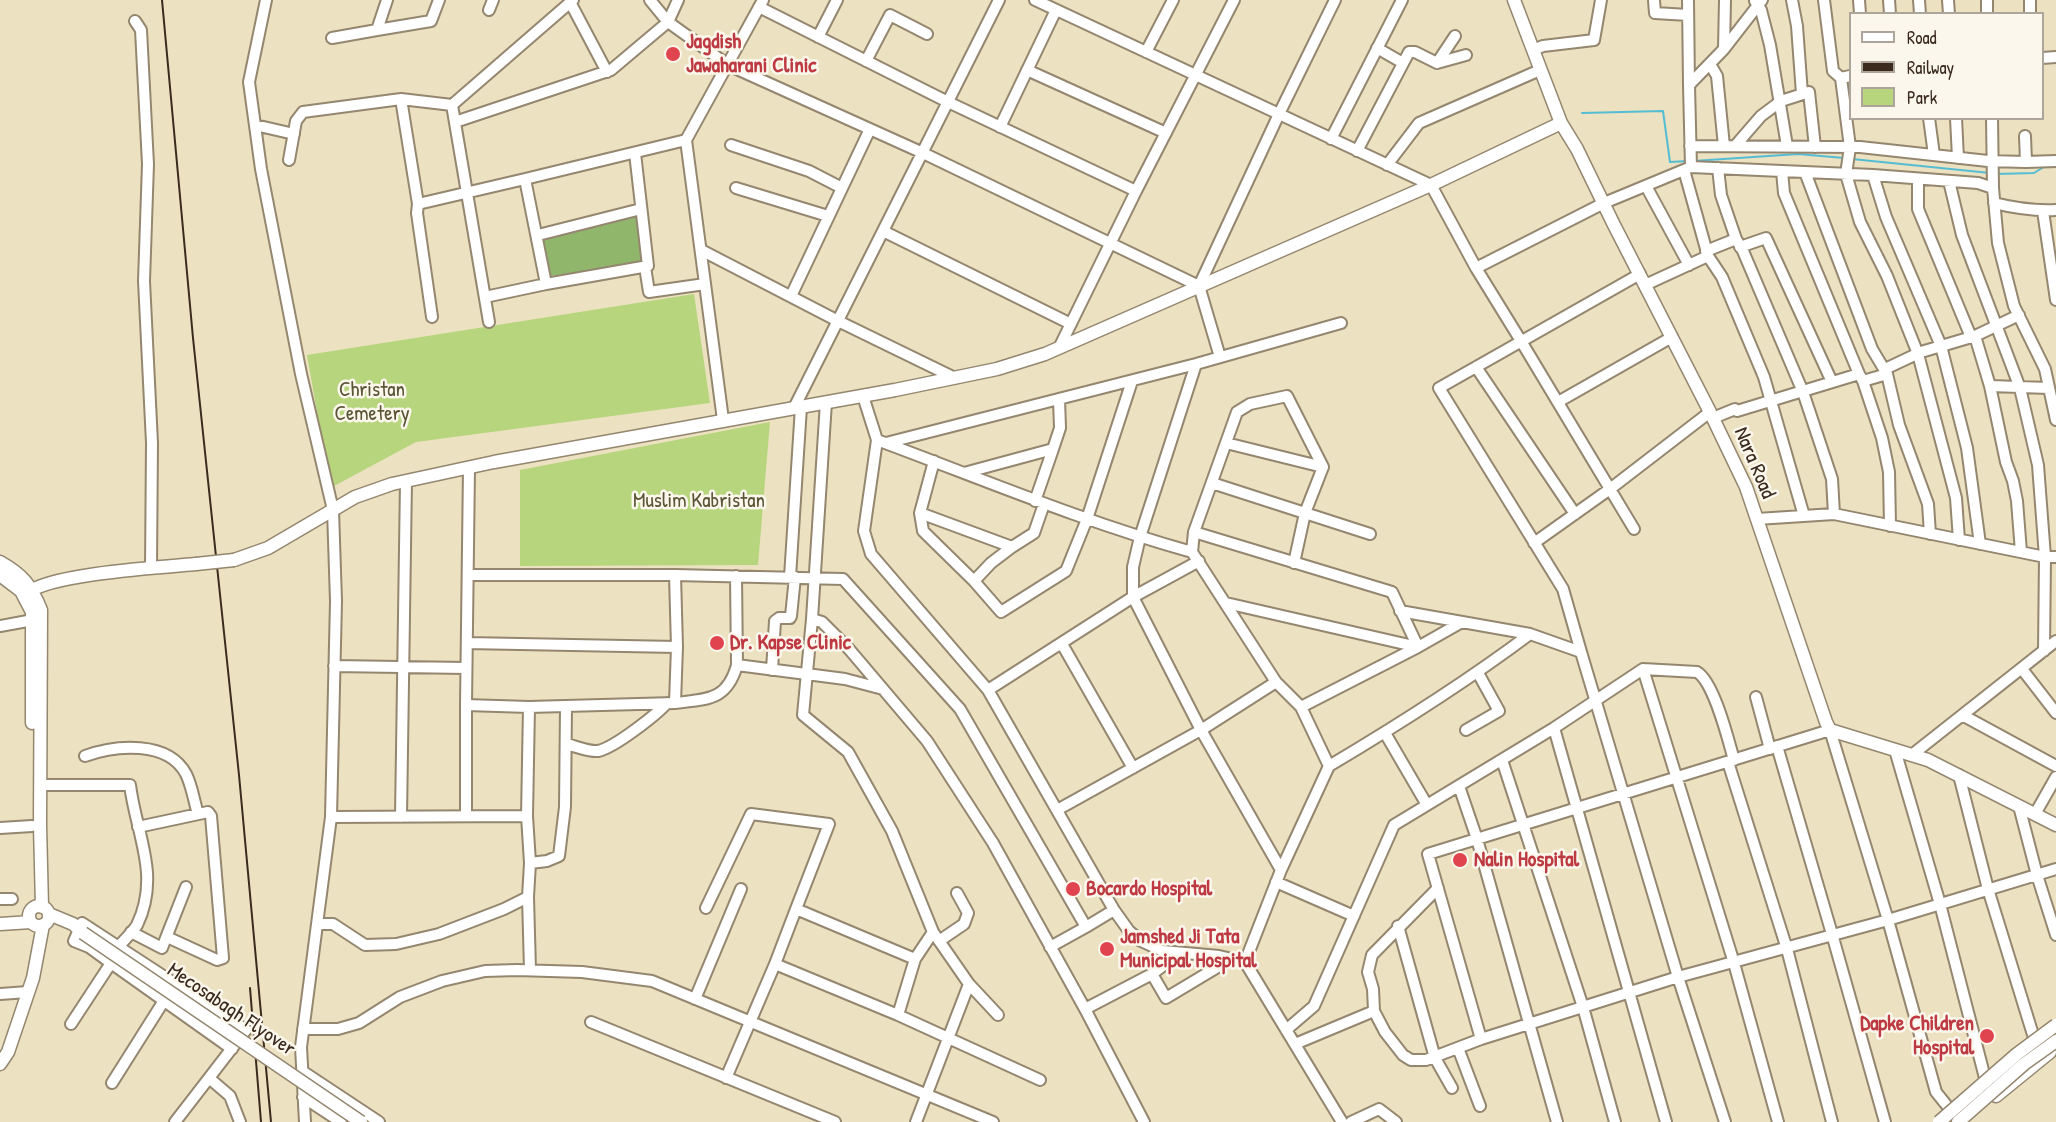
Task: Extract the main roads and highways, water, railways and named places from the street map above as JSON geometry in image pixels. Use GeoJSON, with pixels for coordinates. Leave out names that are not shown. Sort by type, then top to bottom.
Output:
{"type":"FeatureCollection","features":[{"type":"Feature","properties":{"kind":"main road","name":"Nara Road"},"geometry":{"type":"LineString","coordinates":[[1514,0],[1561,123],[1577,149],[1746,487],[1830,730],[1913,754],[2056,825]]}},
{"type":"Feature","properties":{"kind":"main road"},"geometry":{"type":"LineString","coordinates":[[0,575],[21,591],[29,592],[46,582],[234,560],[268,548],[355,497],[406,482],[997,369],[1059,348],[1431,185],[1561,123]]}},
{"type":"Feature","properties":{"kind":"main road"},"geometry":{"type":"LineString","coordinates":[[0,562],[21,576],[41,610],[39,917]]}},
{"type":"Feature","properties":{"kind":"main road"},"geometry":{"type":"LineString","coordinates":[[0,1064],[33,978],[41,940],[32,826],[31,661],[33,620],[29,592]]}},
{"type":"Feature","properties":{"kind":"main road"},"geometry":{"type":"LineString","coordinates":[[0,917],[39,917]]}},
{"type":"Feature","properties":{"kind":"main road"},"geometry":{"type":"LineString","coordinates":[[0,924],[39,917]]}},
{"type":"Feature","properties":{"kind":"main road","name":"Mecosabagh Flyover"},"geometry":{"type":"LineString","coordinates":[[39,917],[69,930],[81,932],[361,1122]]}},
{"type":"Feature","properties":{"kind":"main road"},"geometry":{"type":"LineString","coordinates":[[1937,1122],[1985,1078],[2056,1023]]}},
{"type":"Feature","properties":{"kind":"main road"},"geometry":{"type":"LineString","coordinates":[[1937,1122],[2056,1023]]}},
{"type":"Feature","properties":{"kind":"main road"},"geometry":{"type":"LineString","coordinates":[[1959,1122],[2024,1065],[2056,1041]]}},
{"type":"Feature","properties":{"kind":"main road"},"geometry":{"type":"LineString","coordinates":[[1967,1122],[2056,1047]]}},
{"type":"Feature","properties":{"kind":"waterway"},"geometry":{"type":"LineString","coordinates":[[1582,113],[1663,111],[1670,162],[1688,161]]}},
{"type":"Feature","properties":{"kind":"waterway"},"geometry":{"type":"LineString","coordinates":[[1694,161],[1798,154],[1844,158]]}},
{"type":"Feature","properties":{"kind":"waterway"},"geometry":{"type":"LineString","coordinates":[[1852,159],[1990,173]]}},
{"type":"Feature","properties":{"kind":"waterway"},"geometry":{"type":"LineString","coordinates":[[1995,174],[2034,173],[2047,165]]}},
{"type":"Feature","properties":{"kind":"railway"},"geometry":{"type":"LineString","coordinates":[[162,0],[193,338],[239,775],[271,1122]]}},
{"type":"Feature","properties":{"kind":"railway"},"geometry":{"type":"LineString","coordinates":[[250,988],[261,1122]]}},
{"type":"Feature","properties":{"kind":"railway"},"geometry":{"type":"LineString","coordinates":[[1943,1122],[1982,1087],[2056,1028]]}},
{"type":"Feature","properties":{"kind":"place","name":"Jagdish Jawaharani Clinic"},"geometry":{"type":"Point","coordinates":[673,54]}},
{"type":"Feature","properties":{"kind":"place","name":"Dr. Kapse Clinic"},"geometry":{"type":"Point","coordinates":[717,643]}},
{"type":"Feature","properties":{"kind":"place","name":"Nalin Hospital"},"geometry":{"type":"Point","coordinates":[1460,860]}},
{"type":"Feature","properties":{"kind":"place","name":"Bocardo Hospital"},"geometry":{"type":"Point","coordinates":[1073,889]}},
{"type":"Feature","properties":{"kind":"place","name":"Jamshed Ji Tata Municipal Hospital"},"geometry":{"type":"Point","coordinates":[1107,949]}},
{"type":"Feature","properties":{"kind":"place","name":"Dapke Children Hospital"},"geometry":{"type":"Point","coordinates":[1987,1036]}},
{"type":"Feature","properties":{"kind":"park label","name":"Christan Cemetery"},"geometry":{"type":"Point","coordinates":[372,402]}},
{"type":"Feature","properties":{"kind":"park label","name":"Muslim Kabristan"},"geometry":{"type":"Point","coordinates":[699,501]}}]}
